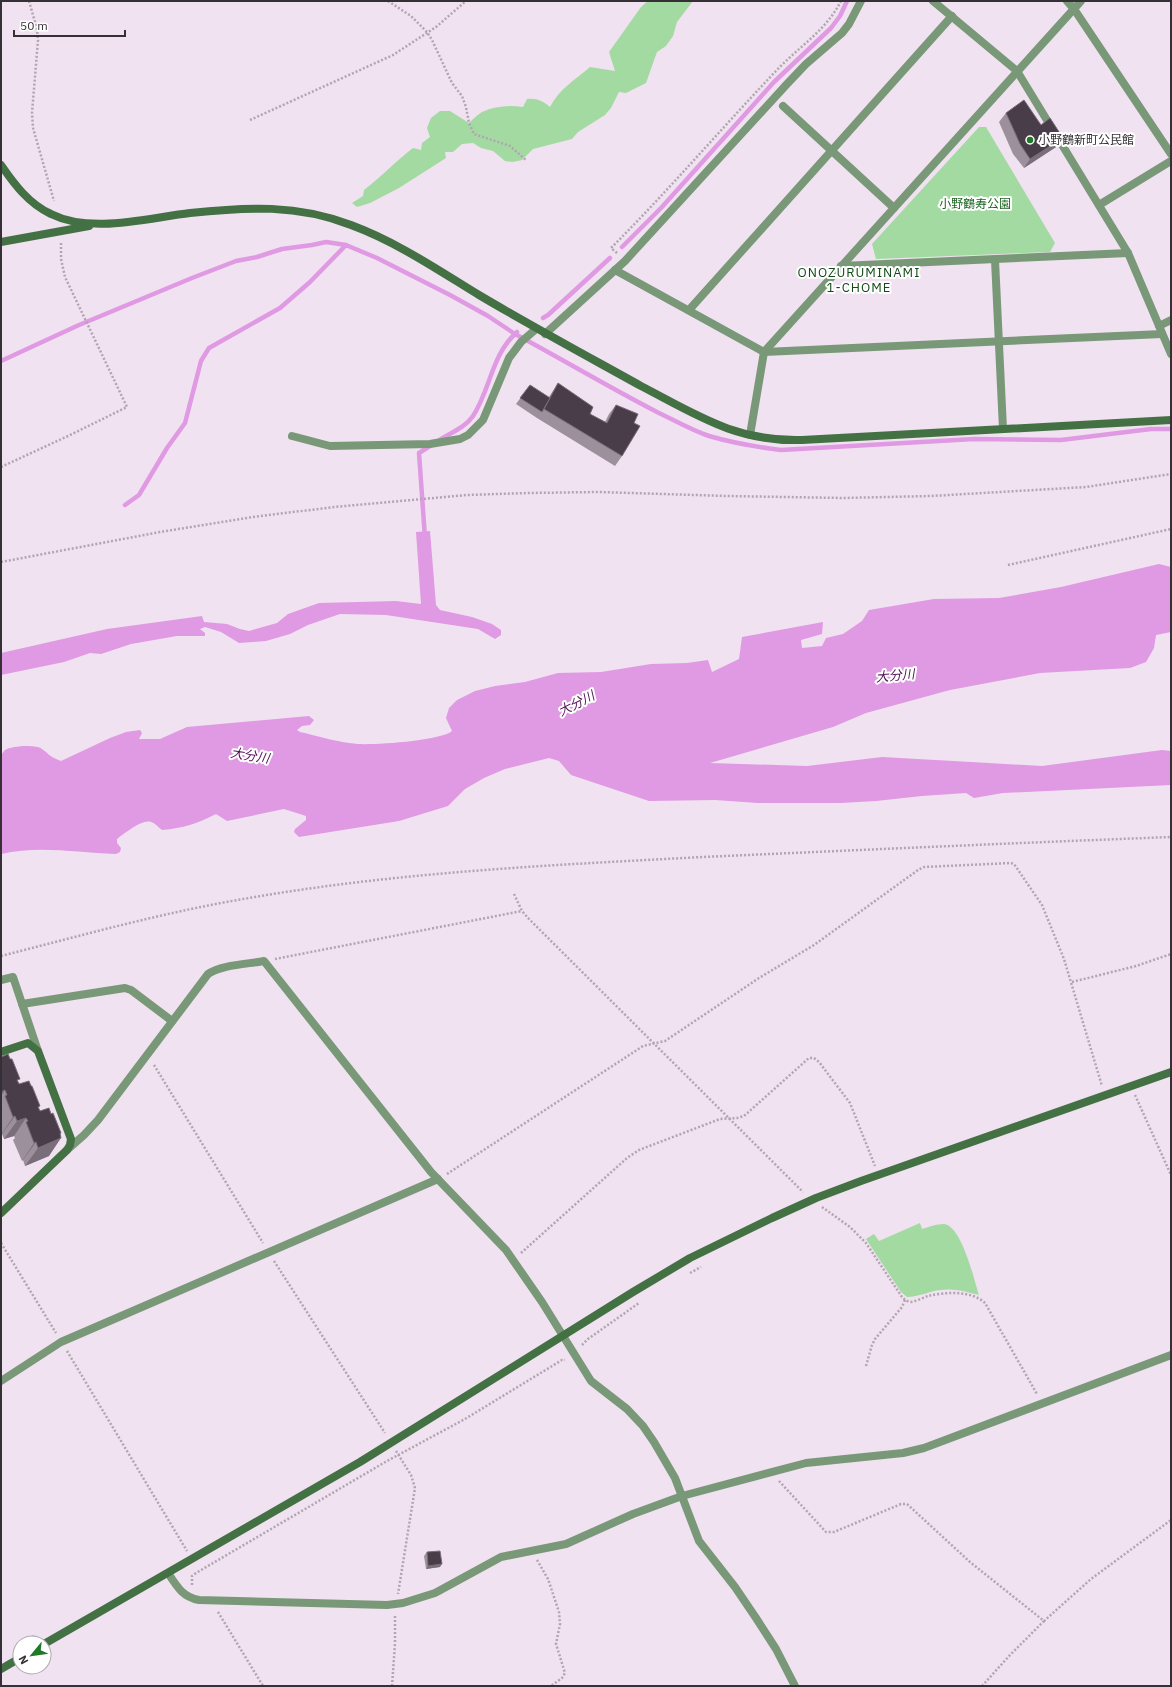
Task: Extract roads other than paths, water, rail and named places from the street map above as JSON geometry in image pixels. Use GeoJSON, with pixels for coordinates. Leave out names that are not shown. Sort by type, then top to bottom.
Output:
{"type":"FeatureCollection","features":[{"type":"Feature","properties":{"kind":"street"},"geometry":{"type":"LineString","coordinates":[[545,334],[615,270],[658,226],[806,64],[842,33],[849,24],[861,1]]}},
{"type":"Feature","properties":{"kind":"street"},"geometry":{"type":"LineString","coordinates":[[933,1],[1018,71],[1128,254],[1171,354]]}},
{"type":"Feature","properties":{"kind":"street"},"geometry":{"type":"LineString","coordinates":[[1067,1],[1074,9],[1171,154]]}},
{"type":"Feature","properties":{"kind":"street"},"geometry":{"type":"LineString","coordinates":[[750,435],[764,352],[1081,1]]}},
{"type":"Feature","properties":{"kind":"street"},"geometry":{"type":"LineString","coordinates":[[689,310],[952,16]]}},
{"type":"Feature","properties":{"kind":"street"},"geometry":{"type":"LineString","coordinates":[[783,106],[894,208]]}},
{"type":"Feature","properties":{"kind":"street"},"geometry":{"type":"LineString","coordinates":[[1099,205],[1171,161]]}},
{"type":"Feature","properties":{"kind":"street"},"geometry":{"type":"LineString","coordinates":[[1,165],[25,195],[48,212],[67,220],[101,224]]}},
{"type":"Feature","properties":{"kind":"street"},"geometry":{"type":"LineString","coordinates":[[1,242],[101,224],[242,209],[280,208],[313,213],[352,225],[378,237],[536,329],[712,423],[732,431],[750,435],[788,440],[1171,420]]}},
{"type":"Feature","properties":{"kind":"street"},"geometry":{"type":"LineString","coordinates":[[841,266],[1128,254]]}},
{"type":"Feature","properties":{"kind":"street"},"geometry":{"type":"LineString","coordinates":[[995,260],[1003,429]]}},
{"type":"Feature","properties":{"kind":"street"},"geometry":{"type":"LineString","coordinates":[[615,270],[764,352],[999,342],[1160,330],[1171,320]]}},
{"type":"Feature","properties":{"kind":"street"},"geometry":{"type":"LineString","coordinates":[[292,436],[330,446],[430,444],[460,439],[468,435],[483,420],[509,358],[521,342],[536,329]]}},
{"type":"Feature","properties":{"kind":"street"},"geometry":{"type":"LineString","coordinates":[[1,1213],[98,1120],[204,979],[212,971],[264,962],[408,1144],[438,1179],[514,1260],[564,1336],[579,1364],[591,1381],[627,1409],[643,1426],[670,1467],[699,1541],[735,1587],[756,1618],[776,1649],[795,1686]]}},
{"type":"Feature","properties":{"kind":"street"},"geometry":{"type":"LineString","coordinates":[[1,980],[13,976],[38,1051],[70,1132],[70,1145],[67,1150]]}},
{"type":"Feature","properties":{"kind":"street"},"geometry":{"type":"LineString","coordinates":[[22,1004],[125,988],[131,990],[172,1022]]}},
{"type":"Feature","properties":{"kind":"street"},"geometry":{"type":"LineString","coordinates":[[1,1052],[28,1043],[38,1051]]}},
{"type":"Feature","properties":{"kind":"street"},"geometry":{"type":"LineString","coordinates":[[52,1639],[168,1574],[391,1443],[690,1258],[812,1200],[898,1168],[1171,1072]]}},
{"type":"Feature","properties":{"kind":"street"},"geometry":{"type":"LineString","coordinates":[[1,1381],[61,1342],[269,1254],[438,1179]]}},
{"type":"Feature","properties":{"kind":"street"},"geometry":{"type":"LineString","coordinates":[[168,1574],[178,1588],[187,1597],[212,1601],[396,1604],[421,1598],[443,1590],[501,1557],[573,1542],[633,1514],[682,1496],[806,1463],[903,1452],[924,1448],[1171,1355]]}},
{"type":"Feature","properties":{"kind":"street"},"geometry":{"type":"LineString","coordinates":[[1,1669],[12,1663]]}},
{"type":"Feature","properties":{"kind":"water"},"geometry":{"type":"Polygon","coordinates":[[[430,531],[436,605],[440,610],[472,617],[492,624],[501,630],[501,635],[495,639],[478,629],[386,615],[340,614],[308,625],[290,634],[266,641],[239,643],[221,632],[205,627],[200,629],[205,633],[205,636],[177,636],[131,644],[101,654],[90,653],[64,662],[1,675],[1,653],[107,629],[202,616],[204,622],[227,624],[249,631],[277,623],[288,614],[319,603],[396,601],[421,604],[416,532],[430,531]]]}},
{"type":"Feature","properties":{"kind":"water","name":"大分川"},"geometry":{"type":"Polygon","coordinates":[[[1159,564],[1171,567],[1171,632],[1156,635],[1154,648],[1146,662],[1130,668],[1040,673],[950,690],[866,713],[833,727],[710,763],[807,766],[882,757],[1042,766],[1162,750],[1171,751],[1171,785],[1003,793],[974,798],[966,793],[841,803],[758,803],[715,800],[649,801],[571,775],[559,761],[549,758],[505,769],[484,778],[465,789],[448,806],[399,821],[299,837],[294,832],[295,829],[306,820],[306,816],[284,809],[227,821],[216,814],[190,825],[162,830],[155,824],[147,822],[143,823],[117,839],[117,843],[121,848],[120,852],[116,854],[58,850],[30,850],[1,854],[1,755],[5,750],[12,747],[39,747],[52,757],[61,761],[126,732],[140,730],[142,733],[139,739],[160,739],[187,727],[309,716],[314,720],[310,725],[302,726],[297,730],[336,741],[366,744],[421,740],[452,731],[446,718],[449,708],[457,700],[475,691],[495,686],[525,682],[558,673],[601,672],[651,664],[687,663],[708,660],[712,672],[739,659],[742,637],[823,622],[822,634],[801,640],[802,648],[822,646],[826,638],[843,634],[862,621],[869,610],[934,599],[999,598],[1061,587],[1159,564]]]}},
{"type":"Feature","properties":{"kind":"waterway"},"geometry":{"type":"LineString","coordinates":[[622,247],[662,207],[774,82],[831,28],[840,16],[847,1]]}},
{"type":"Feature","properties":{"kind":"waterway"},"geometry":{"type":"LineString","coordinates":[[1,361],[79,325],[236,261],[257,257],[282,249],[326,242],[346,245]]}},
{"type":"Feature","properties":{"kind":"waterway"},"geometry":{"type":"LineString","coordinates":[[125,505],[139,495],[167,448],[185,423],[201,361],[209,348],[280,308],[310,282],[346,245],[377,258],[450,295],[488,316],[515,334],[517,332]]}},
{"type":"Feature","properties":{"kind":"waterway"},"geometry":{"type":"LineString","coordinates":[[543,318],[610,258]]}},
{"type":"Feature","properties":{"kind":"waterway"},"geometry":{"type":"LineString","coordinates":[[438,441],[462,427],[473,416],[484,395],[501,352],[507,342],[515,334],[639,402],[702,434],[763,448],[781,450],[974,439],[1061,440],[1151,429],[1171,429]]}},
{"type":"Feature","properties":{"kind":"waterway"},"geometry":{"type":"LineString","coordinates":[[425,538],[419,453],[430,446]]}},
{"type":"Feature","properties":{"kind":"place","name":"小野鶴新町公民館"},"geometry":{"type":"Point","coordinates":[1030,140]}},
{"type":"Feature","properties":{"kind":"district","name":"ONOZURUMINAMI 1-CHOME"},"geometry":{"type":"Point","coordinates":[859,280]}},
{"type":"Feature","properties":{"kind":"park label","name":"小野鶴寿公園"},"geometry":{"type":"Point","coordinates":[975,204]}}]}
